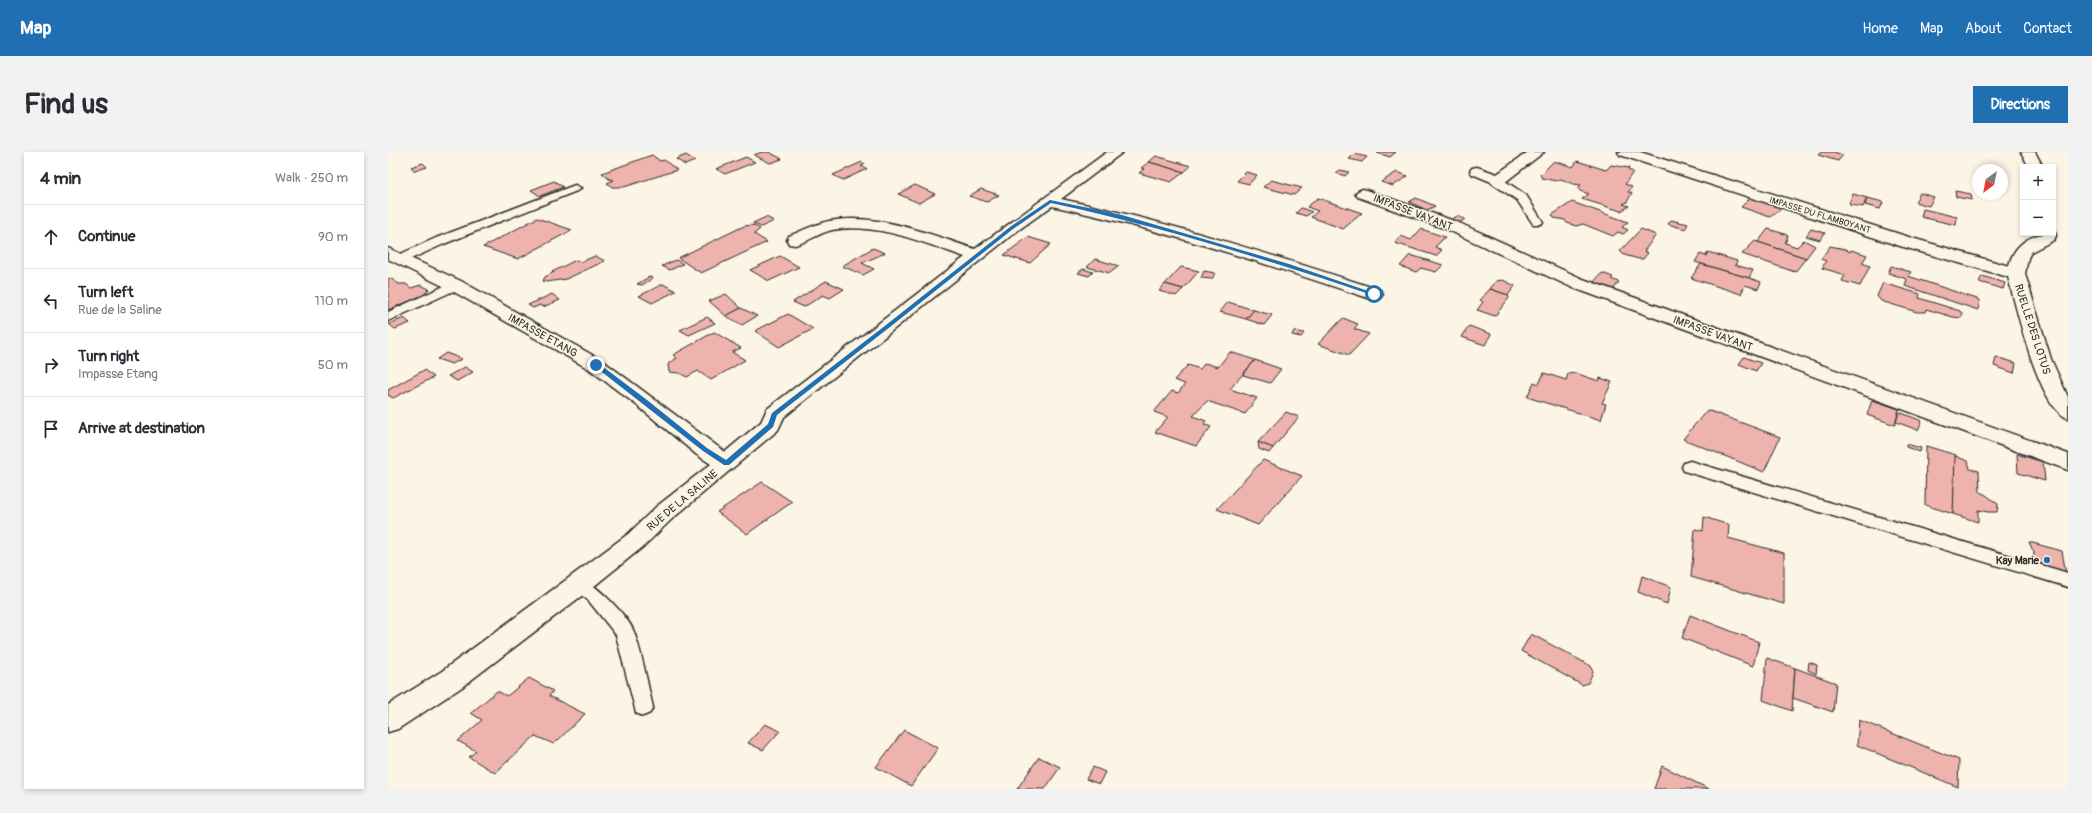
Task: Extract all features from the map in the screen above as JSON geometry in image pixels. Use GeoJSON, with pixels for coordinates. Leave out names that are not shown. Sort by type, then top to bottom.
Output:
{"type":"FeatureCollection","features":[{"type":"Feature","properties":{"kind":"street","name":"RUE DE LA SALINE"},"geometry":{"type":"LineString","coordinates":[[388,720],[452,679],[636,540],[664,513],[771,425],[774,414],[863,346],[977,255],[1116,152]]}},
{"type":"Feature","properties":{"kind":"street"},"geometry":{"type":"LineString","coordinates":[[1477,171],[1499,180],[1537,152]]}},
{"type":"Feature","properties":{"kind":"street","name":"IMPASSE DU FLAMBOYANT"},"geometry":{"type":"LineString","coordinates":[[1625,152],[1898,239],[2016,274]]}},
{"type":"Feature","properties":{"kind":"street"},"geometry":{"type":"LineString","coordinates":[[2028,152],[2034,164]]}},
{"type":"Feature","properties":{"kind":"street","name":"IMPASSE VAYANT"},"geometry":{"type":"LineString","coordinates":[[1363,194],[1412,210],[1481,238],[1546,271],[1590,288],[2068,462]]}},
{"type":"Feature","properties":{"kind":"street"},"geometry":{"type":"LineString","coordinates":[[1050,201],[1120,216],[1287,265],[1374,294]]}},
{"type":"Feature","properties":{"kind":"street"},"geometry":{"type":"LineString","coordinates":[[795,240],[830,226],[848,225],[879,227],[977,255]]}},
{"type":"Feature","properties":{"kind":"street","name":"RUELLE DES LOTUS"},"geometry":{"type":"LineString","coordinates":[[2048,236],[2024,249],[2019,258],[2016,274],[2041,360],[2056,395],[2068,411]]}},
{"type":"Feature","properties":{"kind":"street","name":"IMPASSE ETANG"},"geometry":{"type":"LineString","coordinates":[[394,256],[455,285],[596,365],[645,401],[705,450],[726,463]]}},
{"type":"Feature","properties":{"kind":"lane"},"geometry":{"type":"LineString","coordinates":[[1499,180],[1498,182],[1510,188],[1524,199],[1537,222]]}},
{"type":"Feature","properties":{"kind":"lane"},"geometry":{"type":"LineString","coordinates":[[394,256],[454,235],[575,188]]}},
{"type":"Feature","properties":{"kind":"lane"},"geometry":{"type":"LineString","coordinates":[[388,317],[455,285]]}},
{"type":"Feature","properties":{"kind":"lane"},"geometry":{"type":"LineString","coordinates":[[1690,467],[2068,580]]}},
{"type":"Feature","properties":{"kind":"lane"},"geometry":{"type":"LineString","coordinates":[[579,584],[594,595],[625,632],[643,707]]}},
{"type":"Feature","properties":{"kind":"building"},"geometry":{"type":"Polygon","coordinates":[[[762,152],[769,152],[782,159],[770,163],[754,155],[762,152]]]}},
{"type":"Feature","properties":{"kind":"building"},"geometry":{"type":"Polygon","coordinates":[[[1396,152],[1390,157],[1377,153],[1396,152]]]}},
{"type":"Feature","properties":{"kind":"building"},"geometry":{"type":"Polygon","coordinates":[[[1821,152],[1834,152],[1843,155],[1838,161],[1818,155],[1821,152]]]}},
{"type":"Feature","properties":{"kind":"building"},"geometry":{"type":"Polygon","coordinates":[[[1354,154],[1367,157],[1362,162],[1349,159],[1354,154]]]}},
{"type":"Feature","properties":{"kind":"building"},"geometry":{"type":"Polygon","coordinates":[[[652,155],[660,161],[664,160],[677,170],[624,187],[612,187],[607,183],[614,180],[609,179],[602,173],[652,155]]]}},
{"type":"Feature","properties":{"kind":"building"},"geometry":{"type":"Polygon","coordinates":[[[686,155],[695,161],[685,165],[676,159],[686,155]]]}},
{"type":"Feature","properties":{"kind":"building"},"geometry":{"type":"Polygon","coordinates":[[[1156,156],[1191,166],[1184,172],[1149,162],[1156,156]]]}},
{"type":"Feature","properties":{"kind":"building"},"geometry":{"type":"Polygon","coordinates":[[[746,157],[755,162],[725,174],[716,169],[746,157]]]}},
{"type":"Feature","properties":{"kind":"building"},"geometry":{"type":"Polygon","coordinates":[[[1554,161],[1573,167],[1577,161],[1606,170],[1611,165],[1629,168],[1628,170],[1633,172],[1625,184],[1632,187],[1628,192],[1632,193],[1627,202],[1623,204],[1629,206],[1621,211],[1582,199],[1589,194],[1580,191],[1578,188],[1581,185],[1573,184],[1561,179],[1556,181],[1542,178],[1540,175],[1554,161]]]}},
{"type":"Feature","properties":{"kind":"building"},"geometry":{"type":"Polygon","coordinates":[[[862,162],[865,164],[861,166],[867,169],[843,180],[833,175],[862,162]]]}},
{"type":"Feature","properties":{"kind":"building"},"geometry":{"type":"Polygon","coordinates":[[[1149,162],[1184,172],[1171,182],[1139,173],[1144,169],[1141,168],[1149,162]]]}},
{"type":"Feature","properties":{"kind":"building"},"geometry":{"type":"Polygon","coordinates":[[[423,163],[427,167],[415,171],[411,167],[423,163]]]}},
{"type":"Feature","properties":{"kind":"building"},"geometry":{"type":"Polygon","coordinates":[[[1340,170],[1349,172],[1345,176],[1336,173],[1340,170]]]}},
{"type":"Feature","properties":{"kind":"building"},"geometry":{"type":"Polygon","coordinates":[[[1246,172],[1257,175],[1249,184],[1237,181],[1246,172]]]}},
{"type":"Feature","properties":{"kind":"building"},"geometry":{"type":"Polygon","coordinates":[[[1397,172],[1408,176],[1393,186],[1381,182],[1397,172]]]}},
{"type":"Feature","properties":{"kind":"building"},"geometry":{"type":"Polygon","coordinates":[[[1271,180],[1302,188],[1294,195],[1263,187],[1271,180]]]}},
{"type":"Feature","properties":{"kind":"building"},"geometry":{"type":"Polygon","coordinates":[[[554,181],[563,187],[540,196],[531,190],[554,181]]]}},
{"type":"Feature","properties":{"kind":"building"},"geometry":{"type":"Polygon","coordinates":[[[915,185],[935,194],[919,203],[898,194],[915,185]]]}},
{"type":"Feature","properties":{"kind":"building"},"geometry":{"type":"Polygon","coordinates":[[[981,189],[999,195],[987,202],[969,196],[981,189]]]}},
{"type":"Feature","properties":{"kind":"building"},"geometry":{"type":"Polygon","coordinates":[[[1955,191],[1971,194],[1972,200],[1956,197],[1955,191]]]}},
{"type":"Feature","properties":{"kind":"building"},"geometry":{"type":"Polygon","coordinates":[[[1920,193],[1934,197],[1929,206],[1915,202],[1920,193]]]}},
{"type":"Feature","properties":{"kind":"building"},"geometry":{"type":"Polygon","coordinates":[[[1853,194],[1867,198],[1863,207],[1850,205],[1849,203],[1853,194]]]}},
{"type":"Feature","properties":{"kind":"building"},"geometry":{"type":"Polygon","coordinates":[[[1318,198],[1362,213],[1343,229],[1311,217],[1318,211],[1307,207],[1318,198]]]}},
{"type":"Feature","properties":{"kind":"building"},"geometry":{"type":"Polygon","coordinates":[[[1416,198],[1435,206],[1427,210],[1409,202],[1416,198]]]}},
{"type":"Feature","properties":{"kind":"building"},"geometry":{"type":"Polygon","coordinates":[[[1750,198],[1782,208],[1770,217],[1741,207],[1750,198]]]}},
{"type":"Feature","properties":{"kind":"building"},"geometry":{"type":"Polygon","coordinates":[[[1867,198],[1883,202],[1880,209],[1865,205],[1867,198]]]}},
{"type":"Feature","properties":{"kind":"building"},"geometry":{"type":"Polygon","coordinates":[[[1572,202],[1628,222],[1622,227],[1628,230],[1623,234],[1618,232],[1613,236],[1583,224],[1576,226],[1567,223],[1565,220],[1554,218],[1552,215],[1572,202]]]}},
{"type":"Feature","properties":{"kind":"building"},"geometry":{"type":"Polygon","coordinates":[[[1301,208],[1312,212],[1306,216],[1296,213],[1301,208]]]}},
{"type":"Feature","properties":{"kind":"building"},"geometry":{"type":"Polygon","coordinates":[[[1923,209],[1957,217],[1956,225],[1921,217],[1923,209]]]}},
{"type":"Feature","properties":{"kind":"building"},"geometry":{"type":"Polygon","coordinates":[[[1457,216],[1465,219],[1459,223],[1452,219],[1457,216]]]}},
{"type":"Feature","properties":{"kind":"building"},"geometry":{"type":"Polygon","coordinates":[[[766,217],[774,221],[761,227],[753,223],[766,217]]]}},
{"type":"Feature","properties":{"kind":"building"},"geometry":{"type":"Polygon","coordinates":[[[537,218],[572,230],[518,259],[483,247],[537,218]]]}},
{"type":"Feature","properties":{"kind":"building"},"geometry":{"type":"Polygon","coordinates":[[[1671,220],[1688,224],[1685,229],[1668,224],[1671,220]]]}},
{"type":"Feature","properties":{"kind":"building"},"geometry":{"type":"Polygon","coordinates":[[[754,225],[760,229],[754,234],[767,242],[701,273],[678,258],[744,226],[754,225]]]}},
{"type":"Feature","properties":{"kind":"building"},"geometry":{"type":"Polygon","coordinates":[[[1421,229],[1445,237],[1435,247],[1442,250],[1436,256],[1395,243],[1401,236],[1411,240],[1421,229]]]}},
{"type":"Feature","properties":{"kind":"building"},"geometry":{"type":"Polygon","coordinates":[[[1641,229],[1656,235],[1644,251],[1648,253],[1643,259],[1624,255],[1620,251],[1641,229]]]}},
{"type":"Feature","properties":{"kind":"building"},"geometry":{"type":"Polygon","coordinates":[[[1768,229],[1788,236],[1785,243],[1797,247],[1804,240],[1815,246],[1806,258],[1758,242],[1768,229]]]}},
{"type":"Feature","properties":{"kind":"building"},"geometry":{"type":"Polygon","coordinates":[[[1811,229],[1825,233],[1820,240],[1806,236],[1811,229]]]}},
{"type":"Feature","properties":{"kind":"building"},"geometry":{"type":"Polygon","coordinates":[[[1028,237],[1051,244],[1030,263],[1004,255],[1028,237]]]}},
{"type":"Feature","properties":{"kind":"building"},"geometry":{"type":"Polygon","coordinates":[[[1755,241],[1806,258],[1795,272],[1742,254],[1755,241]]]}},
{"type":"Feature","properties":{"kind":"building"},"geometry":{"type":"Polygon","coordinates":[[[1830,246],[1867,255],[1862,263],[1870,266],[1860,286],[1842,281],[1845,275],[1822,268],[1826,261],[1821,259],[1830,246]]]}},
{"type":"Feature","properties":{"kind":"building"},"geometry":{"type":"Polygon","coordinates":[[[873,248],[885,253],[862,263],[874,269],[863,275],[842,266],[873,248]]]}},
{"type":"Feature","properties":{"kind":"building"},"geometry":{"type":"Polygon","coordinates":[[[1708,252],[1737,261],[1735,265],[1753,270],[1749,278],[1695,262],[1700,254],[1706,256],[1708,252]]]}},
{"type":"Feature","properties":{"kind":"building"},"geometry":{"type":"Polygon","coordinates":[[[1410,255],[1443,265],[1436,272],[1421,268],[1416,272],[1400,266],[1410,255]]]}},
{"type":"Feature","properties":{"kind":"building"},"geometry":{"type":"Polygon","coordinates":[[[595,256],[605,261],[566,279],[547,282],[543,281],[545,277],[554,272],[552,272],[576,260],[581,262],[595,256]]]}},
{"type":"Feature","properties":{"kind":"building"},"geometry":{"type":"Polygon","coordinates":[[[780,256],[799,267],[769,281],[750,270],[780,256]]]}},
{"type":"Feature","properties":{"kind":"building"},"geometry":{"type":"Polygon","coordinates":[[[1095,259],[1119,266],[1110,273],[1087,267],[1095,259]]]}},
{"type":"Feature","properties":{"kind":"building"},"geometry":{"type":"Polygon","coordinates":[[[676,260],[683,264],[670,270],[662,266],[676,260]]]}},
{"type":"Feature","properties":{"kind":"building"},"geometry":{"type":"Polygon","coordinates":[[[1701,264],[1761,282],[1758,289],[1745,285],[1741,294],[1691,278],[1701,264]]]}},
{"type":"Feature","properties":{"kind":"building"},"geometry":{"type":"Polygon","coordinates":[[[1891,266],[1911,272],[1908,276],[1980,300],[1978,310],[1905,286],[1907,279],[1888,273],[1891,266]]]}},
{"type":"Feature","properties":{"kind":"building"},"geometry":{"type":"Polygon","coordinates":[[[1181,267],[1199,271],[1183,289],[1165,284],[1181,267]]]}},
{"type":"Feature","properties":{"kind":"building"},"geometry":{"type":"Polygon","coordinates":[[[1083,269],[1093,272],[1089,276],[1078,273],[1083,269]]]}},
{"type":"Feature","properties":{"kind":"building"},"geometry":{"type":"Polygon","coordinates":[[[1204,271],[1215,273],[1212,279],[1201,278],[1204,271]]]}},
{"type":"Feature","properties":{"kind":"building"},"geometry":{"type":"Polygon","coordinates":[[[1602,273],[1613,277],[1611,279],[1619,282],[1612,291],[1592,284],[1602,273]]]}},
{"type":"Feature","properties":{"kind":"building"},"geometry":{"type":"Polygon","coordinates":[[[1982,276],[2005,283],[2003,289],[1979,282],[1982,276]]]}},
{"type":"Feature","properties":{"kind":"building"},"geometry":{"type":"Polygon","coordinates":[[[649,277],[653,278],[642,285],[637,284],[649,277]]]}},
{"type":"Feature","properties":{"kind":"building"},"geometry":{"type":"Polygon","coordinates":[[[390,278],[399,284],[406,284],[411,288],[421,285],[429,289],[424,295],[388,310],[388,279],[390,278]]]}},
{"type":"Feature","properties":{"kind":"building"},"geometry":{"type":"Polygon","coordinates":[[[1503,280],[1515,286],[1508,295],[1490,289],[1496,281],[1503,280]]]}},
{"type":"Feature","properties":{"kind":"building"},"geometry":{"type":"Polygon","coordinates":[[[826,281],[844,289],[830,298],[823,295],[804,307],[793,302],[826,281]]]}},
{"type":"Feature","properties":{"kind":"building"},"geometry":{"type":"Polygon","coordinates":[[[1883,283],[1920,294],[1919,298],[1960,311],[1963,315],[1961,318],[1953,317],[1926,309],[1925,312],[1917,312],[1881,301],[1877,296],[1883,283]]]}},
{"type":"Feature","properties":{"kind":"building"},"geometry":{"type":"Polygon","coordinates":[[[663,284],[676,291],[652,303],[639,296],[663,284]]]}},
{"type":"Feature","properties":{"kind":"building"},"geometry":{"type":"Polygon","coordinates":[[[1165,284],[1183,289],[1176,296],[1159,291],[1165,284]]]}},
{"type":"Feature","properties":{"kind":"building"},"geometry":{"type":"Polygon","coordinates":[[[1490,289],[1508,295],[1509,298],[1495,316],[1477,310],[1483,302],[1480,300],[1490,289]]]}},
{"type":"Feature","properties":{"kind":"building"},"geometry":{"type":"Polygon","coordinates":[[[552,294],[560,300],[543,307],[540,305],[533,308],[528,305],[552,294]]]}},
{"type":"Feature","properties":{"kind":"building"},"geometry":{"type":"Polygon","coordinates":[[[726,294],[741,308],[726,316],[709,301],[726,294]]]}},
{"type":"Feature","properties":{"kind":"building"},"geometry":{"type":"Polygon","coordinates":[[[1228,302],[1254,310],[1246,319],[1220,312],[1228,302]]]}},
{"type":"Feature","properties":{"kind":"building"},"geometry":{"type":"Polygon","coordinates":[[[741,308],[757,316],[742,325],[726,316],[741,308]]]}},
{"type":"Feature","properties":{"kind":"building"},"geometry":{"type":"Polygon","coordinates":[[[1254,310],[1272,315],[1264,325],[1246,319],[1254,310]]]}},
{"type":"Feature","properties":{"kind":"building"},"geometry":{"type":"Polygon","coordinates":[[[788,314],[813,329],[779,347],[755,331],[788,314]]]}},
{"type":"Feature","properties":{"kind":"building"},"geometry":{"type":"Polygon","coordinates":[[[707,317],[715,323],[689,335],[680,330],[707,317]]]}},
{"type":"Feature","properties":{"kind":"building"},"geometry":{"type":"Polygon","coordinates":[[[404,318],[410,323],[395,329],[389,324],[404,318]]]}},
{"type":"Feature","properties":{"kind":"building"},"geometry":{"type":"Polygon","coordinates":[[[1343,318],[1358,324],[1354,329],[1369,334],[1349,355],[1318,344],[1343,318]]]}},
{"type":"Feature","properties":{"kind":"building"},"geometry":{"type":"Polygon","coordinates":[[[1469,326],[1491,334],[1485,345],[1462,337],[1469,326]]]}},
{"type":"Feature","properties":{"kind":"building"},"geometry":{"type":"Polygon","coordinates":[[[1294,331],[1304,333],[1301,337],[1292,335],[1294,331]]]}},
{"type":"Feature","properties":{"kind":"building"},"geometry":{"type":"Polygon","coordinates":[[[714,332],[741,348],[732,352],[745,360],[711,380],[698,371],[687,377],[679,373],[669,372],[668,364],[677,358],[673,355],[714,332]]]}},
{"type":"Feature","properties":{"kind":"building"},"geometry":{"type":"Polygon","coordinates":[[[1230,352],[1255,360],[1230,389],[1257,398],[1245,414],[1207,401],[1193,416],[1206,421],[1204,424],[1211,427],[1196,446],[1155,432],[1168,417],[1154,412],[1172,391],[1178,393],[1185,384],[1174,380],[1188,365],[1200,369],[1205,363],[1218,367],[1230,352]]]}},
{"type":"Feature","properties":{"kind":"building"},"geometry":{"type":"Polygon","coordinates":[[[446,353],[462,359],[452,364],[437,359],[446,353]]]}},
{"type":"Feature","properties":{"kind":"building"},"geometry":{"type":"Polygon","coordinates":[[[1744,357],[1761,363],[1756,371],[1739,364],[1744,357]]]}},
{"type":"Feature","properties":{"kind":"building"},"geometry":{"type":"Polygon","coordinates":[[[1996,357],[2016,363],[2014,373],[1994,366],[1996,357]]]}},
{"type":"Feature","properties":{"kind":"building"},"geometry":{"type":"Polygon","coordinates":[[[1255,360],[1281,369],[1270,383],[1243,375],[1255,360]]]}},
{"type":"Feature","properties":{"kind":"building"},"geometry":{"type":"Polygon","coordinates":[[[465,367],[473,372],[457,381],[448,376],[465,367]]]}},
{"type":"Feature","properties":{"kind":"building"},"geometry":{"type":"Polygon","coordinates":[[[424,370],[434,377],[393,398],[388,395],[388,390],[424,370]]]}},
{"type":"Feature","properties":{"kind":"building"},"geometry":{"type":"Polygon","coordinates":[[[1544,373],[1566,380],[1568,374],[1575,373],[1599,381],[1600,378],[1612,382],[1602,403],[1606,404],[1601,420],[1527,397],[1534,382],[1539,384],[1544,373]]]}},
{"type":"Feature","properties":{"kind":"building"},"geometry":{"type":"Polygon","coordinates":[[[1872,400],[1899,409],[1895,425],[1867,415],[1872,400]]]}},
{"type":"Feature","properties":{"kind":"building"},"geometry":{"type":"Polygon","coordinates":[[[1707,410],[1780,437],[1764,472],[1683,439],[1707,410]]]}},
{"type":"Feature","properties":{"kind":"building"},"geometry":{"type":"Polygon","coordinates":[[[1286,412],[1299,417],[1273,448],[1258,442],[1286,412]]]}},
{"type":"Feature","properties":{"kind":"building"},"geometry":{"type":"Polygon","coordinates":[[[1899,412],[1922,421],[1918,430],[1896,422],[1899,412]]]}},
{"type":"Feature","properties":{"kind":"building"},"geometry":{"type":"Polygon","coordinates":[[[1258,442],[1273,448],[1269,453],[1259,449],[1258,442]]]}},
{"type":"Feature","properties":{"kind":"building"},"geometry":{"type":"Polygon","coordinates":[[[1906,444],[1921,448],[1920,452],[1906,447],[1906,444]]]}},
{"type":"Feature","properties":{"kind":"building"},"geometry":{"type":"Polygon","coordinates":[[[1926,446],[1956,455],[1953,514],[1925,505],[1926,446]]]}},
{"type":"Feature","properties":{"kind":"building"},"geometry":{"type":"Polygon","coordinates":[[[2017,454],[2043,462],[2045,481],[2018,473],[2017,454]]]}},
{"type":"Feature","properties":{"kind":"building"},"geometry":{"type":"Polygon","coordinates":[[[1955,456],[1968,461],[1970,469],[1979,471],[1980,492],[1998,504],[1997,512],[1978,510],[1978,522],[1953,514],[1955,456]]]}},
{"type":"Feature","properties":{"kind":"building"},"geometry":{"type":"Polygon","coordinates":[[[1263,460],[1302,476],[1258,525],[1217,509],[1263,460]]]}},
{"type":"Feature","properties":{"kind":"building"},"geometry":{"type":"Polygon","coordinates":[[[762,482],[792,502],[747,534],[717,512],[762,482]]]}},
{"type":"Feature","properties":{"kind":"building"},"geometry":{"type":"Polygon","coordinates":[[[1704,517],[1729,525],[1728,538],[1784,553],[1784,604],[1691,577],[1695,529],[1703,531],[1704,517]]]}},
{"type":"Feature","properties":{"kind":"building"},"geometry":{"type":"Polygon","coordinates":[[[2029,542],[2062,551],[2066,574],[2032,564],[2034,553],[2029,542]]]}},
{"type":"Feature","properties":{"kind":"building"},"geometry":{"type":"Polygon","coordinates":[[[1642,576],[1671,587],[1667,604],[1638,592],[1642,576]]]}},
{"type":"Feature","properties":{"kind":"building"},"geometry":{"type":"Polygon","coordinates":[[[1690,615],[1759,642],[1753,666],[1682,638],[1690,615]]]}},
{"type":"Feature","properties":{"kind":"building"},"geometry":{"type":"Polygon","coordinates":[[[1531,634],[1591,666],[1593,672],[1588,683],[1582,685],[1521,651],[1531,634]]]}},
{"type":"Feature","properties":{"kind":"building"},"geometry":{"type":"Polygon","coordinates":[[[1767,658],[1795,668],[1792,711],[1763,700],[1767,658]]]}},
{"type":"Feature","properties":{"kind":"building"},"geometry":{"type":"Polygon","coordinates":[[[1809,662],[1817,665],[1816,674],[1808,670],[1809,662]]]}},
{"type":"Feature","properties":{"kind":"building"},"geometry":{"type":"Polygon","coordinates":[[[1795,668],[1836,683],[1833,712],[1793,698],[1795,668]]]}},
{"type":"Feature","properties":{"kind":"building"},"geometry":{"type":"Polygon","coordinates":[[[529,678],[553,691],[549,696],[585,714],[554,744],[535,736],[495,773],[469,757],[476,751],[458,741],[482,720],[471,713],[497,691],[507,696],[529,678]]]}},
{"type":"Feature","properties":{"kind":"building"},"geometry":{"type":"Polygon","coordinates":[[[1859,720],[1959,760],[1958,787],[1857,745],[1859,720]]]}},
{"type":"Feature","properties":{"kind":"building"},"geometry":{"type":"Polygon","coordinates":[[[765,724],[780,731],[763,750],[748,743],[765,724]]]}},
{"type":"Feature","properties":{"kind":"building"},"geometry":{"type":"Polygon","coordinates":[[[904,730],[938,748],[911,786],[876,767],[904,730]]]}},
{"type":"Feature","properties":{"kind":"building"},"geometry":{"type":"Polygon","coordinates":[[[1039,757],[1060,767],[1045,789],[1017,789],[1039,757]]]}},
{"type":"Feature","properties":{"kind":"building"},"geometry":{"type":"Polygon","coordinates":[[[1662,766],[1709,789],[1654,789],[1662,766]]]}},
{"type":"Feature","properties":{"kind":"building"},"geometry":{"type":"Polygon","coordinates":[[[1093,767],[1105,772],[1099,784],[1086,779],[1093,767]]]}},
{"type":"Feature","properties":{"kind":"place","name":"Kay Marie"},"geometry":{"type":"Point","coordinates":[2047,560]}},
{"type":"Feature","properties":{"kind":"route"},"geometry":{"type":"LineString","coordinates":[[596,365],[645,401],[705,450],[726,463],[771,425],[774,414],[807,390],[1011,228],[1050,201],[1120,216],[1287,265],[1374,294]]}}]}
